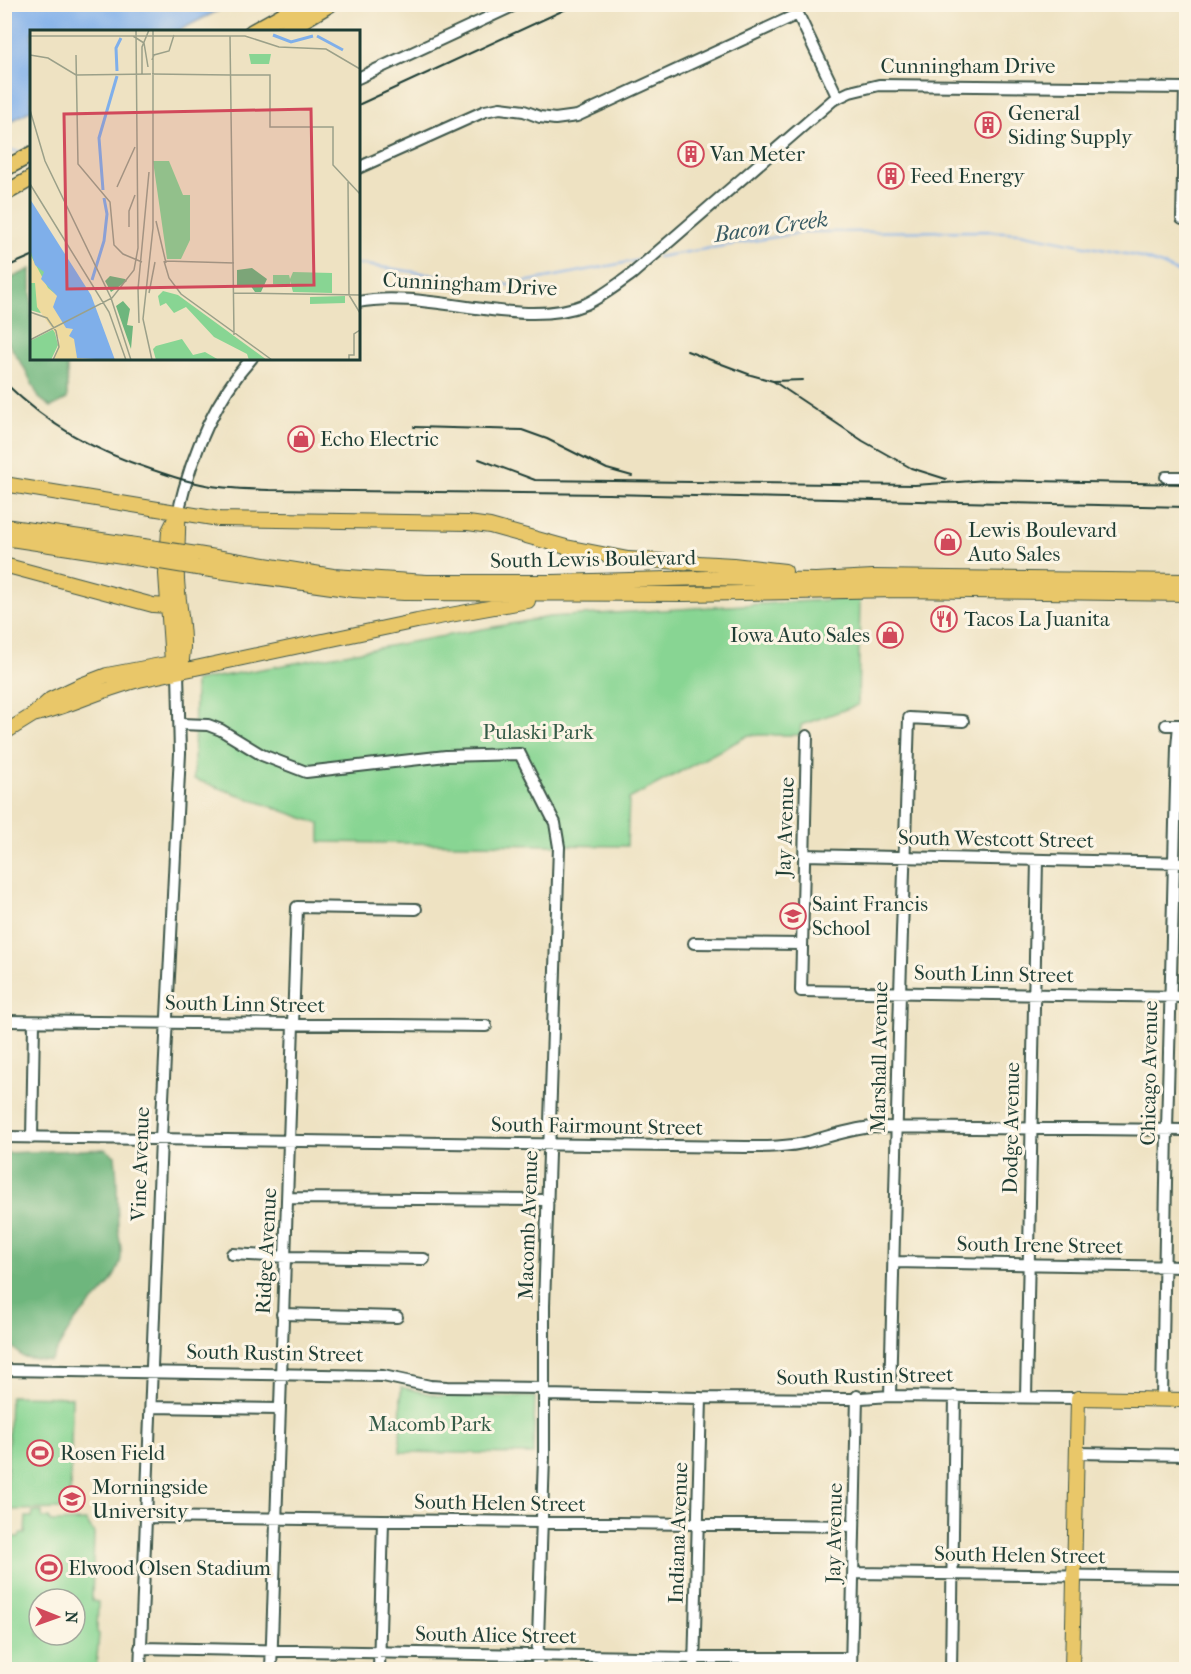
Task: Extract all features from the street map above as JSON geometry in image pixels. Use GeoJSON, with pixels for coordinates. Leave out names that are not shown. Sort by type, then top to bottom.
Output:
{"type":"FeatureCollection","features":[{"type":"Feature","properties":{"kind":"highway"},"geometry":{"type":"LineString","coordinates":[[256,30],[302,4]]}},
{"type":"Feature","properties":{"kind":"highway"},"geometry":{"type":"LineString","coordinates":[[286,30],[330,4]]}},
{"type":"Feature","properties":{"kind":"highway"},"geometry":{"type":"LineString","coordinates":[[4,169],[30,155]]}},
{"type":"Feature","properties":{"kind":"highway"},"geometry":{"type":"LineString","coordinates":[[4,194],[30,179]]}},
{"type":"Feature","properties":{"kind":"main road"},"geometry":{"type":"LineString","coordinates":[[4,484],[219,519],[468,523],[499,528],[566,547],[628,559],[873,577]]}},
{"type":"Feature","properties":{"kind":"main road"},"geometry":{"type":"LineString","coordinates":[[177,665],[173,603],[177,579],[178,513]]}},
{"type":"Feature","properties":{"kind":"main road","name":"South Lewis Boulevard"},"geometry":{"type":"LineString","coordinates":[[4,526],[353,591],[444,594],[581,594],[897,590],[1186,594]]}},
{"type":"Feature","properties":{"kind":"main road","name":"South Lewis Boulevard"},"geometry":{"type":"LineString","coordinates":[[4,538],[142,552]]}},
{"type":"Feature","properties":{"kind":"main road","name":"South Lewis Boulevard"},"geometry":{"type":"LineString","coordinates":[[197,561],[333,576],[396,581],[472,583],[707,578],[816,580],[873,577],[1186,581]]}},
{"type":"Feature","properties":{"kind":"main road"},"geometry":{"type":"LineString","coordinates":[[4,565],[153,605],[173,603]]}},
{"type":"Feature","properties":{"kind":"main road"},"geometry":{"type":"LineString","coordinates":[[4,733],[33,715],[57,710],[177,665],[473,609],[581,594]]}},
{"type":"Feature","properties":{"kind":"main road"},"geometry":{"type":"LineString","coordinates":[[1072,1670],[1078,1398]]}},
{"type":"Feature","properties":{"kind":"main road","name":"South Rustin Street"},"geometry":{"type":"LineString","coordinates":[[1078,1398],[1186,1400]]}},
{"type":"Feature","properties":{"kind":"street"},"geometry":{"type":"LineString","coordinates":[[360,77],[517,4]]}},
{"type":"Feature","properties":{"kind":"street"},"geometry":{"type":"LineString","coordinates":[[360,167],[485,111],[500,108],[555,119],[577,116],[798,14],[838,98]]}},
{"type":"Feature","properties":{"kind":"street","name":"Cunningham Drive"},"geometry":{"type":"LineString","coordinates":[[360,302],[409,300],[540,312],[569,309],[586,304],[632,274],[784,141],[838,98],[850,92],[879,85],[1186,88]]}},
{"type":"Feature","properties":{"kind":"street"},"geometry":{"type":"LineString","coordinates":[[1184,219],[1186,88]]}},
{"type":"Feature","properties":{"kind":"street"},"geometry":{"type":"LineString","coordinates":[[178,513],[205,430],[232,382],[250,360]]}},
{"type":"Feature","properties":{"kind":"street"},"geometry":{"type":"LineString","coordinates":[[1166,477],[1186,477]]}},
{"type":"Feature","properties":{"kind":"street","name":"Vine Avenue"},"geometry":{"type":"LineString","coordinates":[[140,1670],[180,724],[177,665]]}},
{"type":"Feature","properties":{"kind":"street","name":"Marshall Avenue"},"geometry":{"type":"LineString","coordinates":[[890,1396],[909,718],[963,722]]}},
{"type":"Feature","properties":{"kind":"street","name":"Macomb Avenue"},"geometry":{"type":"LineString","coordinates":[[180,724],[208,725],[221,730],[262,755],[306,772],[446,756],[520,754],[555,823],[559,847],[544,1306],[542,1523],[537,1670]]}},
{"type":"Feature","properties":{"kind":"street"},"geometry":{"type":"LineString","coordinates":[[1166,725],[1183,725]]}},
{"type":"Feature","properties":{"kind":"street","name":"Chicago Avenue"},"geometry":{"type":"LineString","coordinates":[[1162,1399],[1177,747],[1183,725]]}},
{"type":"Feature","properties":{"kind":"street","name":"Jay Avenue"},"geometry":{"type":"LineString","coordinates":[[801,991],[807,736]]}},
{"type":"Feature","properties":{"kind":"street","name":"South Westcott Street"},"geometry":{"type":"LineString","coordinates":[[804,855],[1186,863]]}},
{"type":"Feature","properties":{"kind":"street","name":"Dodge Avenue"},"geometry":{"type":"LineString","coordinates":[[1026,1397],[1037,860]]}},
{"type":"Feature","properties":{"kind":"street","name":"Ridge Avenue"},"geometry":{"type":"LineString","coordinates":[[271,1670],[297,907],[416,909]]}},
{"type":"Feature","properties":{"kind":"street"},"geometry":{"type":"LineString","coordinates":[[694,943],[802,944]]}},
{"type":"Feature","properties":{"kind":"street","name":"South Linn Street"},"geometry":{"type":"LineString","coordinates":[[801,991],[1186,997]]}},
{"type":"Feature","properties":{"kind":"street","name":"South Linn Street"},"geometry":{"type":"LineString","coordinates":[[4,1021],[486,1026]]}},
{"type":"Feature","properties":{"kind":"street"},"geometry":{"type":"LineString","coordinates":[[32,1137],[34,1022]]}},
{"type":"Feature","properties":{"kind":"street","name":"South Fairmount Street"},"geometry":{"type":"LineString","coordinates":[[4,1137],[777,1146],[806,1142],[856,1128],[1186,1130]]}},
{"type":"Feature","properties":{"kind":"street"},"geometry":{"type":"LineString","coordinates":[[288,1197],[548,1200]]}},
{"type":"Feature","properties":{"kind":"street"},"geometry":{"type":"LineString","coordinates":[[232,1254],[424,1259]]}},
{"type":"Feature","properties":{"kind":"street","name":"South Irene Street"},"geometry":{"type":"LineString","coordinates":[[892,1262],[1186,1267]]}},
{"type":"Feature","properties":{"kind":"street"},"geometry":{"type":"LineString","coordinates":[[282,1314],[397,1317]]}},
{"type":"Feature","properties":{"kind":"street","name":"South Rustin Street"},"geometry":{"type":"LineString","coordinates":[[4,1370],[383,1376],[447,1388],[702,1398],[847,1399],[857,1396],[1078,1398]]}},
{"type":"Feature","properties":{"kind":"street","name":"Jay Avenue"},"geometry":{"type":"LineString","coordinates":[[851,1670],[857,1396]]}},
{"type":"Feature","properties":{"kind":"street"},"geometry":{"type":"LineString","coordinates":[[951,1670],[955,1396]]}},
{"type":"Feature","properties":{"kind":"street","name":"Indiana Avenue"},"geometry":{"type":"LineString","coordinates":[[694,1664],[702,1398]]}},
{"type":"Feature","properties":{"kind":"street"},"geometry":{"type":"LineString","coordinates":[[151,1407],[279,1409]]}},
{"type":"Feature","properties":{"kind":"street"},"geometry":{"type":"LineString","coordinates":[[1077,1453],[1186,1455]]}},
{"type":"Feature","properties":{"kind":"street","name":"South Helen Street"},"geometry":{"type":"LineString","coordinates":[[145,1517],[854,1526]]}},
{"type":"Feature","properties":{"kind":"street"},"geometry":{"type":"LineString","coordinates":[[379,1670],[383,1521]]}},
{"type":"Feature","properties":{"kind":"street","name":"South Helen Street"},"geometry":{"type":"LineString","coordinates":[[853,1573],[1186,1577]]}},
{"type":"Feature","properties":{"kind":"street","name":"South Alice Street"},"geometry":{"type":"LineString","coordinates":[[140,1648],[537,1655],[694,1664],[851,1658]]}},
{"type":"Feature","properties":{"kind":"green space"},"geometry":{"type":"Polygon","coordinates":[[[30,269],[30,360],[69,360],[67,399],[51,407],[39,398],[25,369],[5,338],[5,281],[30,269]]]}},
{"type":"Feature","properties":{"kind":"green space","name":"Pulaski Park"},"geometry":{"type":"Polygon","coordinates":[[[860,598],[858,705],[801,725],[800,735],[749,735],[629,799],[627,846],[320,842],[320,824],[194,779],[195,681],[549,617],[860,598]]]}},
{"type":"Feature","properties":{"kind":"green space"},"geometry":{"type":"Polygon","coordinates":[[[105,1149],[115,1156],[116,1165],[121,1254],[117,1272],[75,1322],[50,1361],[23,1357],[5,1340],[4,1248],[7,1242],[4,1227],[5,1153],[105,1149]]]}},
{"type":"Feature","properties":{"kind":"green space","name":"Macomb Park"},"geometry":{"type":"Polygon","coordinates":[[[401,1387],[439,1396],[535,1397],[533,1454],[400,1452],[401,1387]]]}},
{"type":"Feature","properties":{"kind":"green space","name":"Rosen Field"},"geometry":{"type":"Polygon","coordinates":[[[10,1396],[72,1397],[70,1509],[6,1510],[10,1396]]]}},
{"type":"Feature","properties":{"kind":"green space","name":"Elwood Olsen Stadium"},"geometry":{"type":"Polygon","coordinates":[[[33,1512],[42,1512],[42,1518],[49,1518],[50,1522],[86,1521],[94,1533],[92,1601],[98,1602],[97,1632],[99,1634],[96,1669],[5,1669],[5,1537],[19,1537],[20,1534],[25,1534],[26,1517],[32,1517],[33,1512]]]}},
{"type":"Feature","properties":{"kind":"water"},"geometry":{"type":"Polygon","coordinates":[[[5,4],[229,4],[180,30],[30,30],[30,111],[5,125],[5,4]]]}},
{"type":"Feature","properties":{"kind":"waterway","name":"Bacon Creek"},"geometry":{"type":"LineString","coordinates":[[4,149],[21,152]]}},
{"type":"Feature","properties":{"kind":"waterway","name":"Bacon Creek"},"geometry":{"type":"LineString","coordinates":[[658,257],[806,232],[987,231],[1020,233],[1136,256],[1186,276]]}},
{"type":"Feature","properties":{"kind":"waterway","name":"Bacon Creek"},"geometry":{"type":"LineString","coordinates":[[360,264],[508,285],[640,260]]}},
{"type":"Feature","properties":{"kind":"railway"},"geometry":{"type":"LineString","coordinates":[[360,104],[577,4]]}},
{"type":"Feature","properties":{"kind":"railway"},"geometry":{"type":"LineString","coordinates":[[4,268],[30,257]]}},
{"type":"Feature","properties":{"kind":"railway"},"geometry":{"type":"LineString","coordinates":[[687,351],[773,381],[863,441],[911,468],[946,479]]}},
{"type":"Feature","properties":{"kind":"railway"},"geometry":{"type":"LineString","coordinates":[[773,381],[803,380]]}},
{"type":"Feature","properties":{"kind":"railway"},"geometry":{"type":"LineString","coordinates":[[4,382],[39,412],[91,445],[176,478],[226,488],[1186,507]]}},
{"type":"Feature","properties":{"kind":"railway"},"geometry":{"type":"LineString","coordinates":[[414,427],[522,430],[547,439],[607,469],[632,476]]}},
{"type":"Feature","properties":{"kind":"railway"},"geometry":{"type":"LineString","coordinates":[[479,459],[535,480],[915,485],[987,480],[1186,484]]}},
{"type":"Feature","properties":{"kind":"place","name":"General Siding Supply"},"geometry":{"type":"Point","coordinates":[988,125]}},
{"type":"Feature","properties":{"kind":"place","name":"Van Meter"},"geometry":{"type":"Point","coordinates":[691,154]}},
{"type":"Feature","properties":{"kind":"place","name":"Feed Energy"},"geometry":{"type":"Point","coordinates":[891,176]}},
{"type":"Feature","properties":{"kind":"place","name":"Echo Electric"},"geometry":{"type":"Point","coordinates":[301,439]}},
{"type":"Feature","properties":{"kind":"place","name":"Lewis Boulevard Auto Sales"},"geometry":{"type":"Point","coordinates":[948,542]}},
{"type":"Feature","properties":{"kind":"place","name":"Tacos La Juanita"},"geometry":{"type":"Point","coordinates":[944,619]}},
{"type":"Feature","properties":{"kind":"place","name":"Iowa Auto Sales"},"geometry":{"type":"Point","coordinates":[890,635]}},
{"type":"Feature","properties":{"kind":"place","name":"Saint Francis School"},"geometry":{"type":"Point","coordinates":[793,916]}},
{"type":"Feature","properties":{"kind":"place","name":"Rosen Field"},"geometry":{"type":"Point","coordinates":[40,1453]}},
{"type":"Feature","properties":{"kind":"place","name":"Morningside University"},"geometry":{"type":"Point","coordinates":[72,1499]}},
{"type":"Feature","properties":{"kind":"place","name":"Elwood Olsen Stadium"},"geometry":{"type":"Point","coordinates":[49,1568]}}]}
